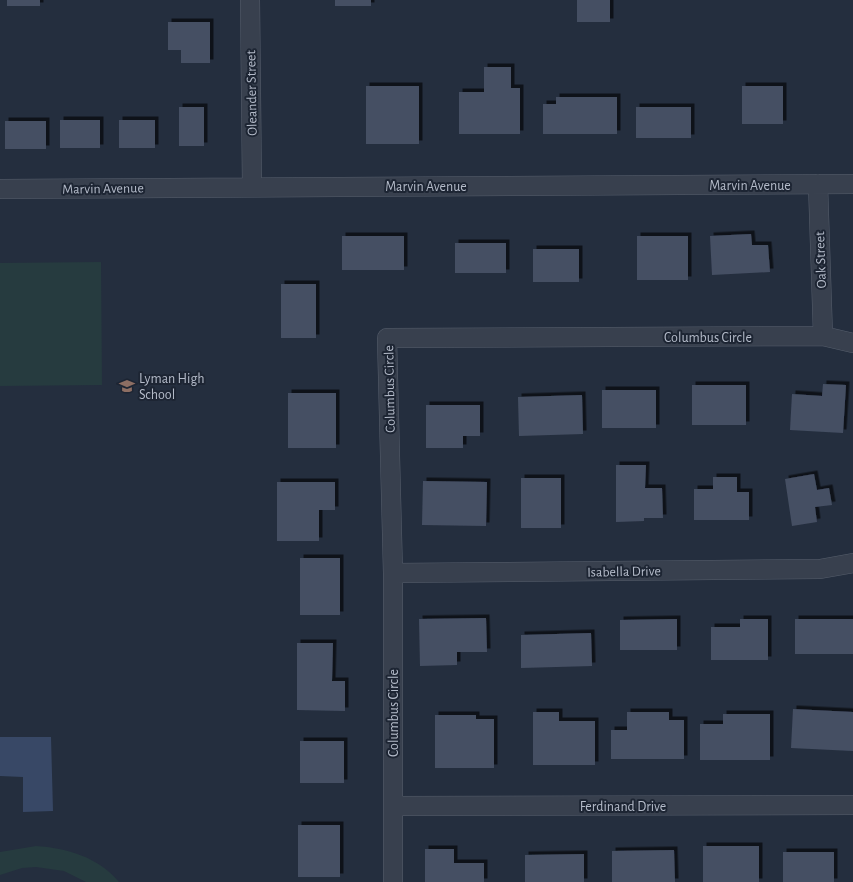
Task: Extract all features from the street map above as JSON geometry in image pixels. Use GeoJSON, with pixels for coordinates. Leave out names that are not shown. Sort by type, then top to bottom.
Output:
{"type":"FeatureCollection","features":[{"type":"Feature","properties":{"kind":"street","name":"Oleander Street"},"geometry":{"type":"LineString","coordinates":[[250,0],[252,186]]}},
{"type":"Feature","properties":{"kind":"street","name":"Oak Street"},"geometry":{"type":"LineString","coordinates":[[818,184],[823,336]]}},
{"type":"Feature","properties":{"kind":"street","name":"Marvin Avenue"},"geometry":{"type":"LineString","coordinates":[[0,189],[252,186],[853,184]]}},
{"type":"Feature","properties":{"kind":"street","name":"Columbus Circle"},"geometry":{"type":"LineString","coordinates":[[393,882],[393,573],[387,338],[823,336],[853,343]]}},
{"type":"Feature","properties":{"kind":"street","name":"Isabella Drive"},"geometry":{"type":"LineString","coordinates":[[393,573],[820,569],[853,563]]}},
{"type":"Feature","properties":{"kind":"street","name":"Ferdinand Drive"},"geometry":{"type":"LineString","coordinates":[[393,806],[853,805]]}},
{"type":"Feature","properties":{"kind":"green space"},"geometry":{"type":"Polygon","coordinates":[[[101,262],[102,385],[0,386],[0,263],[101,262]]]}},
{"type":"Feature","properties":{"kind":"green space"},"geometry":{"type":"Polygon","coordinates":[[[36,846],[59,849],[81,855],[102,866],[119,882],[86,882],[64,871],[36,867],[22,868],[0,875],[0,852],[36,846]]]}},
{"type":"Feature","properties":{"kind":"water"},"geometry":{"type":"Polygon","coordinates":[[[0,737],[51,737],[53,811],[23,812],[23,777],[0,776],[0,737]]]}},
{"type":"Feature","properties":{"kind":"building"},"geometry":{"type":"Polygon","coordinates":[[[7,0],[40,0],[40,6],[7,6],[7,0]]]}},
{"type":"Feature","properties":{"kind":"building"},"geometry":{"type":"Polygon","coordinates":[[[335,0],[371,0],[371,6],[335,6],[335,0]]]}},
{"type":"Feature","properties":{"kind":"building"},"geometry":{"type":"Polygon","coordinates":[[[577,0],[610,0],[610,22],[577,22],[577,0]]]}},
{"type":"Feature","properties":{"kind":"building"},"geometry":{"type":"Polygon","coordinates":[[[168,22],[210,22],[210,63],[181,63],[181,50],[168,50],[168,22]]]}},
{"type":"Feature","properties":{"kind":"building"},"geometry":{"type":"Polygon","coordinates":[[[484,67],[511,67],[511,88],[520,88],[520,134],[459,134],[459,92],[484,92],[484,67]]]}},
{"type":"Feature","properties":{"kind":"building"},"geometry":{"type":"Polygon","coordinates":[[[366,86],[419,86],[419,144],[366,144],[366,86]]]}},
{"type":"Feature","properties":{"kind":"building"},"geometry":{"type":"Polygon","coordinates":[[[742,86],[783,86],[783,124],[742,124],[742,86]]]}},
{"type":"Feature","properties":{"kind":"building"},"geometry":{"type":"Polygon","coordinates":[[[556,97],[617,97],[617,134],[543,134],[543,104],[556,104],[556,97]]]}},
{"type":"Feature","properties":{"kind":"building"},"geometry":{"type":"Polygon","coordinates":[[[179,107],[204,107],[204,146],[179,146],[179,107]]]}},
{"type":"Feature","properties":{"kind":"building"},"geometry":{"type":"Polygon","coordinates":[[[636,107],[691,107],[691,138],[636,138],[636,107]]]}},
{"type":"Feature","properties":{"kind":"building"},"geometry":{"type":"Polygon","coordinates":[[[60,120],[100,120],[100,148],[60,148],[60,120]]]}},
{"type":"Feature","properties":{"kind":"building"},"geometry":{"type":"Polygon","coordinates":[[[119,120],[155,120],[155,148],[119,148],[119,120]]]}},
{"type":"Feature","properties":{"kind":"building"},"geometry":{"type":"Polygon","coordinates":[[[5,121],[46,121],[46,149],[5,149],[5,121]]]}},
{"type":"Feature","properties":{"kind":"building"},"geometry":{"type":"Polygon","coordinates":[[[751,234],[752,245],[768,245],[770,272],[712,275],[710,236],[751,234]]]}},
{"type":"Feature","properties":{"kind":"building"},"geometry":{"type":"Polygon","coordinates":[[[342,236],[404,236],[404,270],[342,270],[342,236]]]}},
{"type":"Feature","properties":{"kind":"building"},"geometry":{"type":"Polygon","coordinates":[[[637,236],[688,236],[688,280],[637,280],[637,236]]]}},
{"type":"Feature","properties":{"kind":"building"},"geometry":{"type":"Polygon","coordinates":[[[455,243],[506,243],[506,273],[455,273],[455,243]]]}},
{"type":"Feature","properties":{"kind":"building"},"geometry":{"type":"Polygon","coordinates":[[[533,249],[579,249],[579,282],[533,282],[533,249]]]}},
{"type":"Feature","properties":{"kind":"building"},"geometry":{"type":"Polygon","coordinates":[[[281,284],[316,284],[316,338],[281,338],[281,284]]]}},
{"type":"Feature","properties":{"kind":"building"},"geometry":{"type":"Polygon","coordinates":[[[823,384],[846,385],[843,433],[790,430],[792,394],[822,396],[823,384]]]}},
{"type":"Feature","properties":{"kind":"building"},"geometry":{"type":"Polygon","coordinates":[[[692,385],[746,385],[746,425],[692,425],[692,385]]]}},
{"type":"Feature","properties":{"kind":"building"},"geometry":{"type":"Polygon","coordinates":[[[602,390],[656,390],[656,428],[602,428],[602,390]]]}},
{"type":"Feature","properties":{"kind":"building"},"geometry":{"type":"Polygon","coordinates":[[[288,393],[336,393],[336,448],[288,448],[288,393]]]}},
{"type":"Feature","properties":{"kind":"building"},"geometry":{"type":"Polygon","coordinates":[[[582,395],[583,434],[519,436],[518,397],[582,395]]]}},
{"type":"Feature","properties":{"kind":"building"},"geometry":{"type":"Polygon","coordinates":[[[426,405],[480,405],[480,436],[463,436],[463,448],[426,448],[426,405]]]}},
{"type":"Feature","properties":{"kind":"building"},"geometry":{"type":"Polygon","coordinates":[[[616,465],[646,465],[645,488],[662,488],[663,518],[644,518],[644,521],[616,522],[616,465]]]}},
{"type":"Feature","properties":{"kind":"building"},"geometry":{"type":"Polygon","coordinates":[[[814,474],[817,490],[829,488],[832,505],[815,507],[817,522],[792,526],[785,479],[814,474]]]}},
{"type":"Feature","properties":{"kind":"building"},"geometry":{"type":"Polygon","coordinates":[[[713,477],[737,477],[737,492],[749,492],[749,520],[694,520],[694,489],[713,489],[713,477]]]}},
{"type":"Feature","properties":{"kind":"building"},"geometry":{"type":"Polygon","coordinates":[[[521,478],[561,478],[561,528],[521,528],[521,478]]]}},
{"type":"Feature","properties":{"kind":"building"},"geometry":{"type":"Polygon","coordinates":[[[423,481],[487,482],[486,526],[422,525],[423,481]]]}},
{"type":"Feature","properties":{"kind":"building"},"geometry":{"type":"Polygon","coordinates":[[[277,482],[335,482],[335,510],[319,510],[319,541],[277,541],[277,482]]]}},
{"type":"Feature","properties":{"kind":"building"},"geometry":{"type":"Polygon","coordinates":[[[300,558],[340,558],[340,615],[300,615],[300,558]]]}},
{"type":"Feature","properties":{"kind":"building"},"geometry":{"type":"Polygon","coordinates":[[[486,618],[487,652],[457,652],[457,665],[420,666],[419,619],[486,618]]]}},
{"type":"Feature","properties":{"kind":"building"},"geometry":{"type":"Polygon","coordinates":[[[677,619],[677,650],[620,650],[620,620],[677,619]]]}},
{"type":"Feature","properties":{"kind":"building"},"geometry":{"type":"Polygon","coordinates":[[[740,619],[768,619],[768,660],[711,660],[711,627],[740,627],[740,619]]]}},
{"type":"Feature","properties":{"kind":"building"},"geometry":{"type":"Polygon","coordinates":[[[795,619],[853,619],[853,654],[795,654],[795,619]]]}},
{"type":"Feature","properties":{"kind":"building"},"geometry":{"type":"Polygon","coordinates":[[[591,633],[592,666],[521,668],[521,635],[591,633]]]}},
{"type":"Feature","properties":{"kind":"building"},"geometry":{"type":"Polygon","coordinates":[[[297,643],[333,643],[332,681],[345,681],[345,711],[297,710],[297,643]]]}},
{"type":"Feature","properties":{"kind":"building"},"geometry":{"type":"Polygon","coordinates":[[[793,709],[853,712],[853,751],[791,748],[793,709]]]}},
{"type":"Feature","properties":{"kind":"building"},"geometry":{"type":"Polygon","coordinates":[[[533,712],[559,712],[559,721],[595,721],[595,765],[533,765],[533,712]]]}},
{"type":"Feature","properties":{"kind":"building"},"geometry":{"type":"Polygon","coordinates":[[[627,712],[669,712],[669,720],[684,720],[684,759],[611,759],[611,730],[627,730],[627,712]]]}},
{"type":"Feature","properties":{"kind":"building"},"geometry":{"type":"Polygon","coordinates":[[[723,714],[770,714],[770,760],[700,760],[700,724],[723,724],[723,714]]]}},
{"type":"Feature","properties":{"kind":"building"},"geometry":{"type":"Polygon","coordinates":[[[435,715],[476,715],[476,719],[494,719],[494,768],[435,768],[435,715]]]}},
{"type":"Feature","properties":{"kind":"building"},"geometry":{"type":"Polygon","coordinates":[[[300,741],[344,741],[344,783],[300,783],[300,741]]]}},
{"type":"Feature","properties":{"kind":"building"},"geometry":{"type":"Polygon","coordinates":[[[298,825],[340,825],[340,877],[298,877],[298,825]]]}},
{"type":"Feature","properties":{"kind":"building"},"geometry":{"type":"Polygon","coordinates":[[[703,846],[759,846],[759,882],[703,882],[703,846]]]}},
{"type":"Feature","properties":{"kind":"building"},"geometry":{"type":"Polygon","coordinates":[[[425,849],[454,849],[454,863],[484,863],[484,882],[425,882],[425,849]]]}},
{"type":"Feature","properties":{"kind":"building"},"geometry":{"type":"Polygon","coordinates":[[[674,850],[675,882],[612,882],[612,851],[674,850]]]}},
{"type":"Feature","properties":{"kind":"building"},"geometry":{"type":"Polygon","coordinates":[[[783,852],[834,852],[834,882],[783,882],[783,852]]]}},
{"type":"Feature","properties":{"kind":"building"},"geometry":{"type":"Polygon","coordinates":[[[584,854],[584,882],[525,882],[525,855],[584,854]]]}},
{"type":"Feature","properties":{"kind":"place","name":"Lyman High School"},"geometry":{"type":"Point","coordinates":[127,386]}}]}
